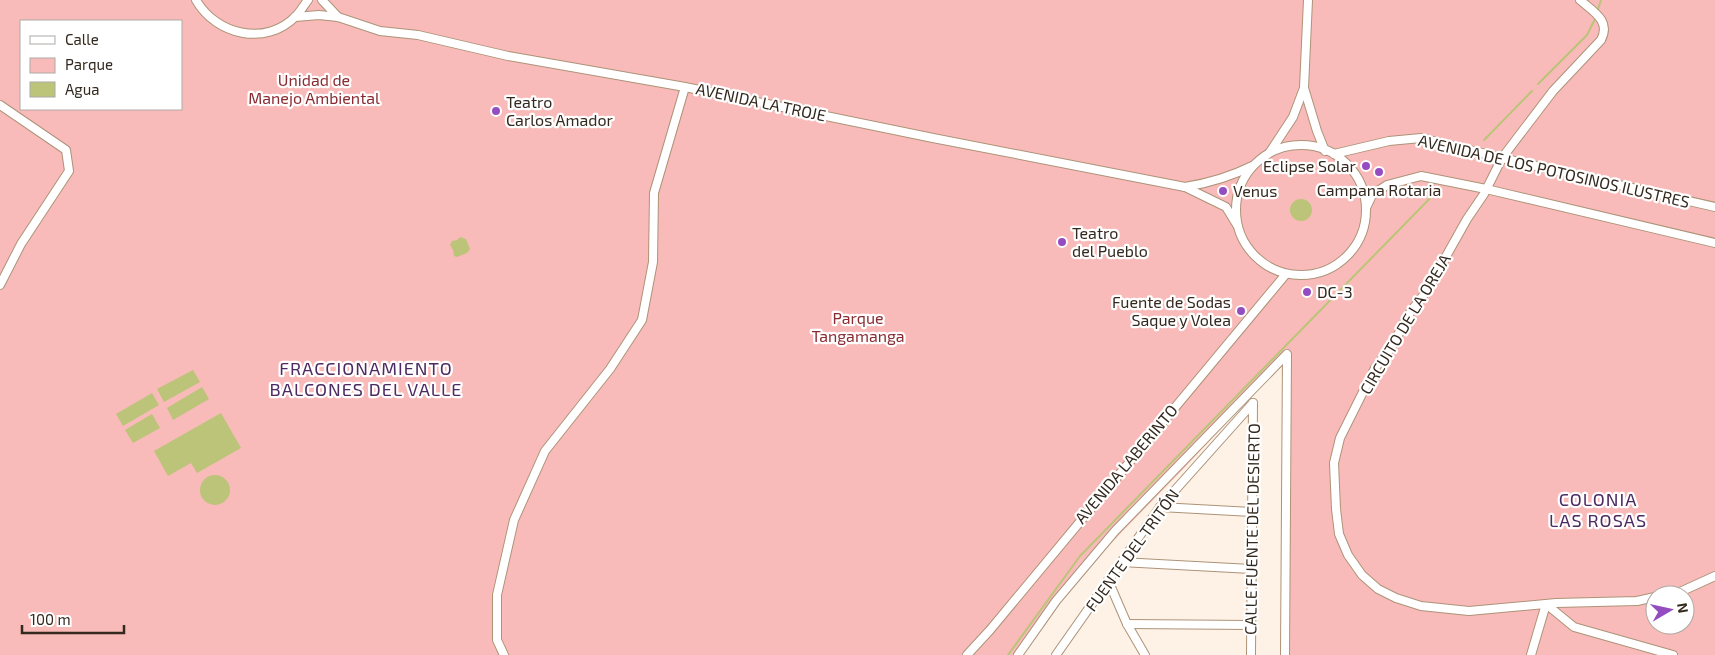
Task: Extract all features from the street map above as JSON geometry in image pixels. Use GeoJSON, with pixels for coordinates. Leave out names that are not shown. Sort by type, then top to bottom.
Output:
{"type":"FeatureCollection","features":[{"type":"Feature","properties":{"kind":"street"},"geometry":{"type":"LineString","coordinates":[[196,0],[202,11],[218,25],[237,32],[258,34],[278,28],[295,17],[308,0]]}},
{"type":"Feature","properties":{"kind":"street","name":"AVENIDA LA TROJE"},"geometry":{"type":"LineString","coordinates":[[322,0],[338,17]]}},
{"type":"Feature","properties":{"kind":"street"},"geometry":{"type":"LineString","coordinates":[[1270,152],[1291,145],[1313,146],[1325,150],[1334,154],[1350,168],[1362,187],[1366,208],[1363,230],[1354,249],[1339,264],[1320,274],[1298,276],[1286,274],[1278,272],[1259,261],[1245,245],[1237,225],[1236,204],[1241,183],[1253,166],[1270,152],[1293,116],[1304,88],[1308,0]]}},
{"type":"Feature","properties":{"kind":"street","name":"CIRCUITO DE LA OREJA"},"geometry":{"type":"LineString","coordinates":[[1580,0],[1603,20],[1605,32],[1601,40],[1554,91],[1502,158],[1426,292],[1410,311],[1392,346],[1376,368],[1340,438],[1334,463],[1339,534],[1348,555],[1362,575],[1378,589],[1396,598],[1421,606],[1469,611],[1546,604],[1645,599]]}},
{"type":"Feature","properties":{"kind":"street","name":"AVENIDA LA TROJE"},"geometry":{"type":"LineString","coordinates":[[295,17],[319,15],[338,17],[380,31],[418,35],[508,56],[685,87],[1185,187],[1226,207],[1237,225]]}},
{"type":"Feature","properties":{"kind":"street"},"geometry":{"type":"LineString","coordinates":[[504,655],[497,640],[497,594],[514,520],[545,451],[610,369],[642,320],[652,262],[654,193],[685,87]]}},
{"type":"Feature","properties":{"kind":"street"},"geometry":{"type":"LineString","coordinates":[[1304,88],[1325,150]]}},
{"type":"Feature","properties":{"kind":"street"},"geometry":{"type":"LineString","coordinates":[[0,105],[66,150],[69,171],[21,244],[0,285]]}},
{"type":"Feature","properties":{"kind":"street","name":"AVENIDA DE LOS POTOSINOS ILUSTRES"},"geometry":{"type":"LineString","coordinates":[[1334,154],[1389,141],[1422,138],[1715,207]]}},
{"type":"Feature","properties":{"kind":"street","name":"AVENIDA LA TROJE"},"geometry":{"type":"LineString","coordinates":[[1185,187],[1210,183],[1253,166]]}},
{"type":"Feature","properties":{"kind":"street","name":"AVENIDA DE LOS POTOSINOS ILUSTRES"},"geometry":{"type":"LineString","coordinates":[[1366,208],[1372,195],[1387,185],[1421,176],[1486,189],[1715,243]]}},
{"type":"Feature","properties":{"kind":"street"},"geometry":{"type":"LineString","coordinates":[[1350,183],[1359,182]]}},
{"type":"Feature","properties":{"kind":"street","name":"AVENIDA LABERINTO"},"geometry":{"type":"LineString","coordinates":[[967,655],[990,630],[1286,274]]}},
{"type":"Feature","properties":{"kind":"street"},"geometry":{"type":"LineString","coordinates":[[1018,655],[1056,601],[1115,531],[1288,354],[1285,655]]}},
{"type":"Feature","properties":{"kind":"street","name":"FUENTE DEL TRITÓN"},"geometry":{"type":"LineString","coordinates":[[1058,654],[1160,507],[1253,403]]}},
{"type":"Feature","properties":{"kind":"street","name":"CALLE FUENTE DEL DESIERTO"},"geometry":{"type":"LineString","coordinates":[[1251,655],[1253,403]]}},
{"type":"Feature","properties":{"kind":"street"},"geometry":{"type":"LineString","coordinates":[[1160,507],[1252,512]]}},
{"type":"Feature","properties":{"kind":"street"},"geometry":{"type":"LineString","coordinates":[[1121,562],[1251,569]]}},
{"type":"Feature","properties":{"kind":"street"},"geometry":{"type":"LineString","coordinates":[[1695,585],[1715,576]]}},
{"type":"Feature","properties":{"kind":"street"},"geometry":{"type":"LineString","coordinates":[[1108,580],[1127,624],[1145,655]]}},
{"type":"Feature","properties":{"kind":"street"},"geometry":{"type":"LineString","coordinates":[[1531,655],[1546,604],[1574,627],[1673,655]]}},
{"type":"Feature","properties":{"kind":"street"},"geometry":{"type":"LineString","coordinates":[[1127,624],[1251,625]]}},
{"type":"Feature","properties":{"kind":"green space","name":"Parque Tangamanga"},"geometry":{"type":"Polygon","coordinates":[[[0,0],[1715,0],[1715,655],[1282,655],[1282,363],[1187,465],[1084,571],[1020,655],[0,655],[0,0]]]}},
{"type":"Feature","properties":{"kind":"water"},"geometry":{"type":"Polygon","coordinates":[[[1301,199],[1309,202],[1312,210],[1309,218],[1301,221],[1293,218],[1290,210],[1293,202],[1301,199]]]}},
{"type":"Feature","properties":{"kind":"water"},"geometry":{"type":"Polygon","coordinates":[[[460,237],[466,239],[470,249],[467,253],[457,257],[454,256],[450,245],[452,241],[460,237]]]}},
{"type":"Feature","properties":{"kind":"water"},"geometry":{"type":"Polygon","coordinates":[[[193,370],[200,382],[164,402],[157,389],[193,370]]]}},
{"type":"Feature","properties":{"kind":"water"},"geometry":{"type":"Polygon","coordinates":[[[202,387],[209,399],[173,420],[167,408],[202,387]]]}},
{"type":"Feature","properties":{"kind":"water"},"geometry":{"type":"Polygon","coordinates":[[[152,393],[159,405],[123,426],[116,414],[152,393]]]}},
{"type":"Feature","properties":{"kind":"water"},"geometry":{"type":"Polygon","coordinates":[[[221,413],[241,448],[197,473],[191,463],[168,476],[154,451],[221,413]]]}},
{"type":"Feature","properties":{"kind":"water"},"geometry":{"type":"Polygon","coordinates":[[[152,414],[160,428],[133,443],[125,430],[152,414]]]}},
{"type":"Feature","properties":{"kind":"water"},"geometry":{"type":"Polygon","coordinates":[[[215,475],[226,479],[230,490],[226,501],[215,505],[204,501],[200,490],[204,479],[215,475]]]}},
{"type":"Feature","properties":{"kind":"waterway"},"geometry":{"type":"LineString","coordinates":[[1597,12],[1601,0]]}},
{"type":"Feature","properties":{"kind":"waterway"},"geometry":{"type":"LineString","coordinates":[[1538,84],[1587,35],[1596,17]]}},
{"type":"Feature","properties":{"kind":"waterway"},"geometry":{"type":"LineString","coordinates":[[1484,140],[1532,91]]}},
{"type":"Feature","properties":{"kind":"waterway"},"geometry":{"type":"LineString","coordinates":[[1008,655],[1080,556],[1441,187]]}},
{"type":"Feature","properties":{"kind":"place","name":"Teatro Carlos Amador"},"geometry":{"type":"Point","coordinates":[496,111]}},
{"type":"Feature","properties":{"kind":"place","name":"Eclipse Solar"},"geometry":{"type":"Point","coordinates":[1366,166]}},
{"type":"Feature","properties":{"kind":"place","name":"Campana Rotaria"},"geometry":{"type":"Point","coordinates":[1379,172]}},
{"type":"Feature","properties":{"kind":"place","name":"Venus"},"geometry":{"type":"Point","coordinates":[1223,191]}},
{"type":"Feature","properties":{"kind":"place","name":"Teatro del Pueblo"},"geometry":{"type":"Point","coordinates":[1062,242]}},
{"type":"Feature","properties":{"kind":"place","name":"DC-3"},"geometry":{"type":"Point","coordinates":[1307,292]}},
{"type":"Feature","properties":{"kind":"place","name":"Fuente de Sodas Saque y Volea"},"geometry":{"type":"Point","coordinates":[1241,311]}},
{"type":"Feature","properties":{"kind":"district","name":"FRACCIONAMIENTO BALCONES DEL VALLE"},"geometry":{"type":"Point","coordinates":[366,379]}},
{"type":"Feature","properties":{"kind":"district","name":"COLONIA LAS ROSAS"},"geometry":{"type":"Point","coordinates":[1598,510]}},
{"type":"Feature","properties":{"kind":"park label","name":"Unidad de Manejo Ambiental"},"geometry":{"type":"Point","coordinates":[314,89]}}]}
